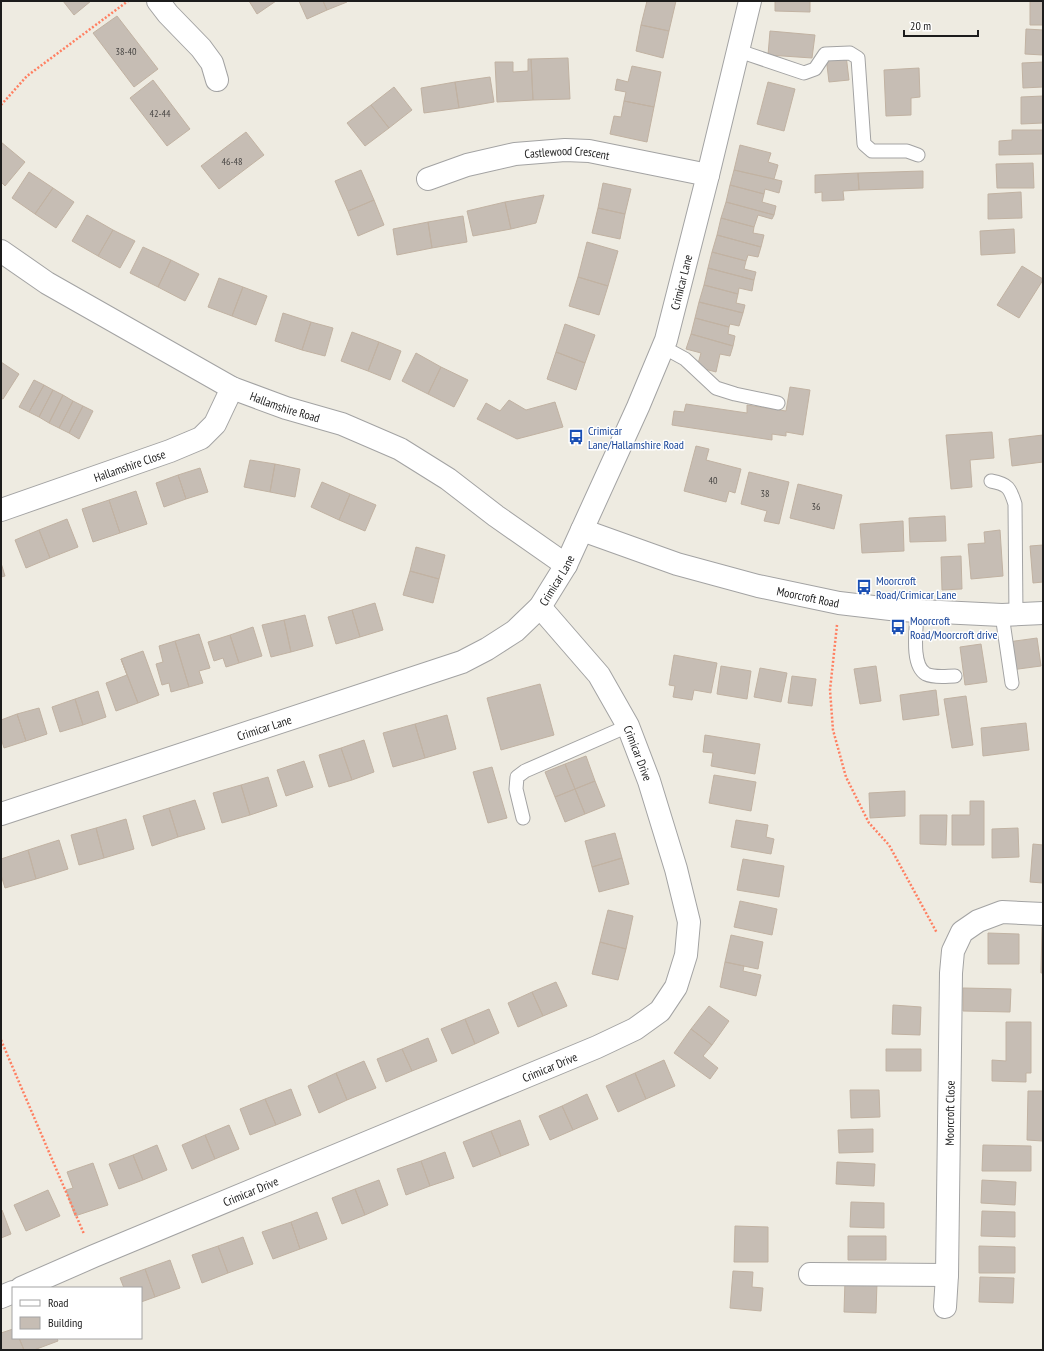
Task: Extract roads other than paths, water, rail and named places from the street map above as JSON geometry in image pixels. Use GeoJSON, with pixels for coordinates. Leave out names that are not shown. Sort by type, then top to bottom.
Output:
{"type":"FeatureCollection","features":[{"type":"Feature","properties":{"kind":"street"},"geometry":{"type":"LineString","coordinates":[[158,1],[168,14],[201,48],[212,63],[217,80]]}},
{"type":"Feature","properties":{"kind":"street","name":"Crimicar Lane"},"geometry":{"type":"LineString","coordinates":[[1,814],[462,662],[487,649],[515,631],[540,607],[566,565],[638,407],[663,347],[708,175],[750,1]]}},
{"type":"Feature","properties":{"kind":"street","name":"Castlewood Crescent"},"geometry":{"type":"LineString","coordinates":[[428,179],[467,165],[515,154],[565,150],[589,151],[708,175]]}},
{"type":"Feature","properties":{"kind":"street","name":"Hallamshire Road"},"geometry":{"type":"LineString","coordinates":[[1,251],[47,283],[232,388],[286,408],[342,424],[400,449],[448,479],[496,516],[566,565]]}},
{"type":"Feature","properties":{"kind":"street","name":"Hallamshire Close"},"geometry":{"type":"LineString","coordinates":[[1,510],[170,452],[201,438],[215,424],[232,388]]}},
{"type":"Feature","properties":{"kind":"street","name":"Moorcroft Road"},"geometry":{"type":"LineString","coordinates":[[582,530],[677,564],[758,586],[840,603],[917,611],[1009,615],[1043,613]]}},
{"type":"Feature","properties":{"kind":"street","name":"Crimicar Drive"},"geometry":{"type":"LineString","coordinates":[[23,1287],[94,1256],[596,1047],[635,1029],[660,1012],[676,987],[686,955],[688,922],[676,869],[649,781],[628,726],[599,675],[540,607]]}},
{"type":"Feature","properties":{"kind":"street","name":"Moorcroft Close"},"geometry":{"type":"LineString","coordinates":[[945,1306],[947,1275],[951,973],[953,951],[962,932],[978,921],[1002,912],[1043,914]]}},
{"type":"Feature","properties":{"kind":"street"},"geometry":{"type":"LineString","coordinates":[[810,1274],[947,1275]]}},
{"type":"Feature","properties":{"kind":"street"},"geometry":{"type":"LineString","coordinates":[[1,1297],[12,1292]]}},
{"type":"Feature","properties":{"kind":"lane"},"geometry":{"type":"LineString","coordinates":[[739,50],[804,72],[815,69],[825,54],[850,53],[858,58],[864,144],[872,151],[907,151],[918,155]]}},
{"type":"Feature","properties":{"kind":"lane"},"geometry":{"type":"LineString","coordinates":[[663,347],[685,359],[716,388],[735,394],[778,403]]}},
{"type":"Feature","properties":{"kind":"lane"},"geometry":{"type":"LineString","coordinates":[[991,481],[1003,483],[1010,490],[1015,504],[1009,615],[1012,683]]}},
{"type":"Feature","properties":{"kind":"lane"},"geometry":{"type":"LineString","coordinates":[[917,611],[916,652],[919,666],[927,674],[955,676]]}},
{"type":"Feature","properties":{"kind":"lane"},"geometry":{"type":"LineString","coordinates":[[523,818],[516,789],[517,777],[524,772],[628,726]]}},
{"type":"Feature","properties":{"kind":"place","name":"Crimicar Lane/Hallamshire Road"},"geometry":{"type":"Point","coordinates":[576,437]}},
{"type":"Feature","properties":{"kind":"place","name":"Moorcroft Road/Crimicar Lane"},"geometry":{"type":"Point","coordinates":[864,587]}},
{"type":"Feature","properties":{"kind":"place","name":"Moorcroft Road/Moorcroft drive"},"geometry":{"type":"Point","coordinates":[898,627]}}]}
